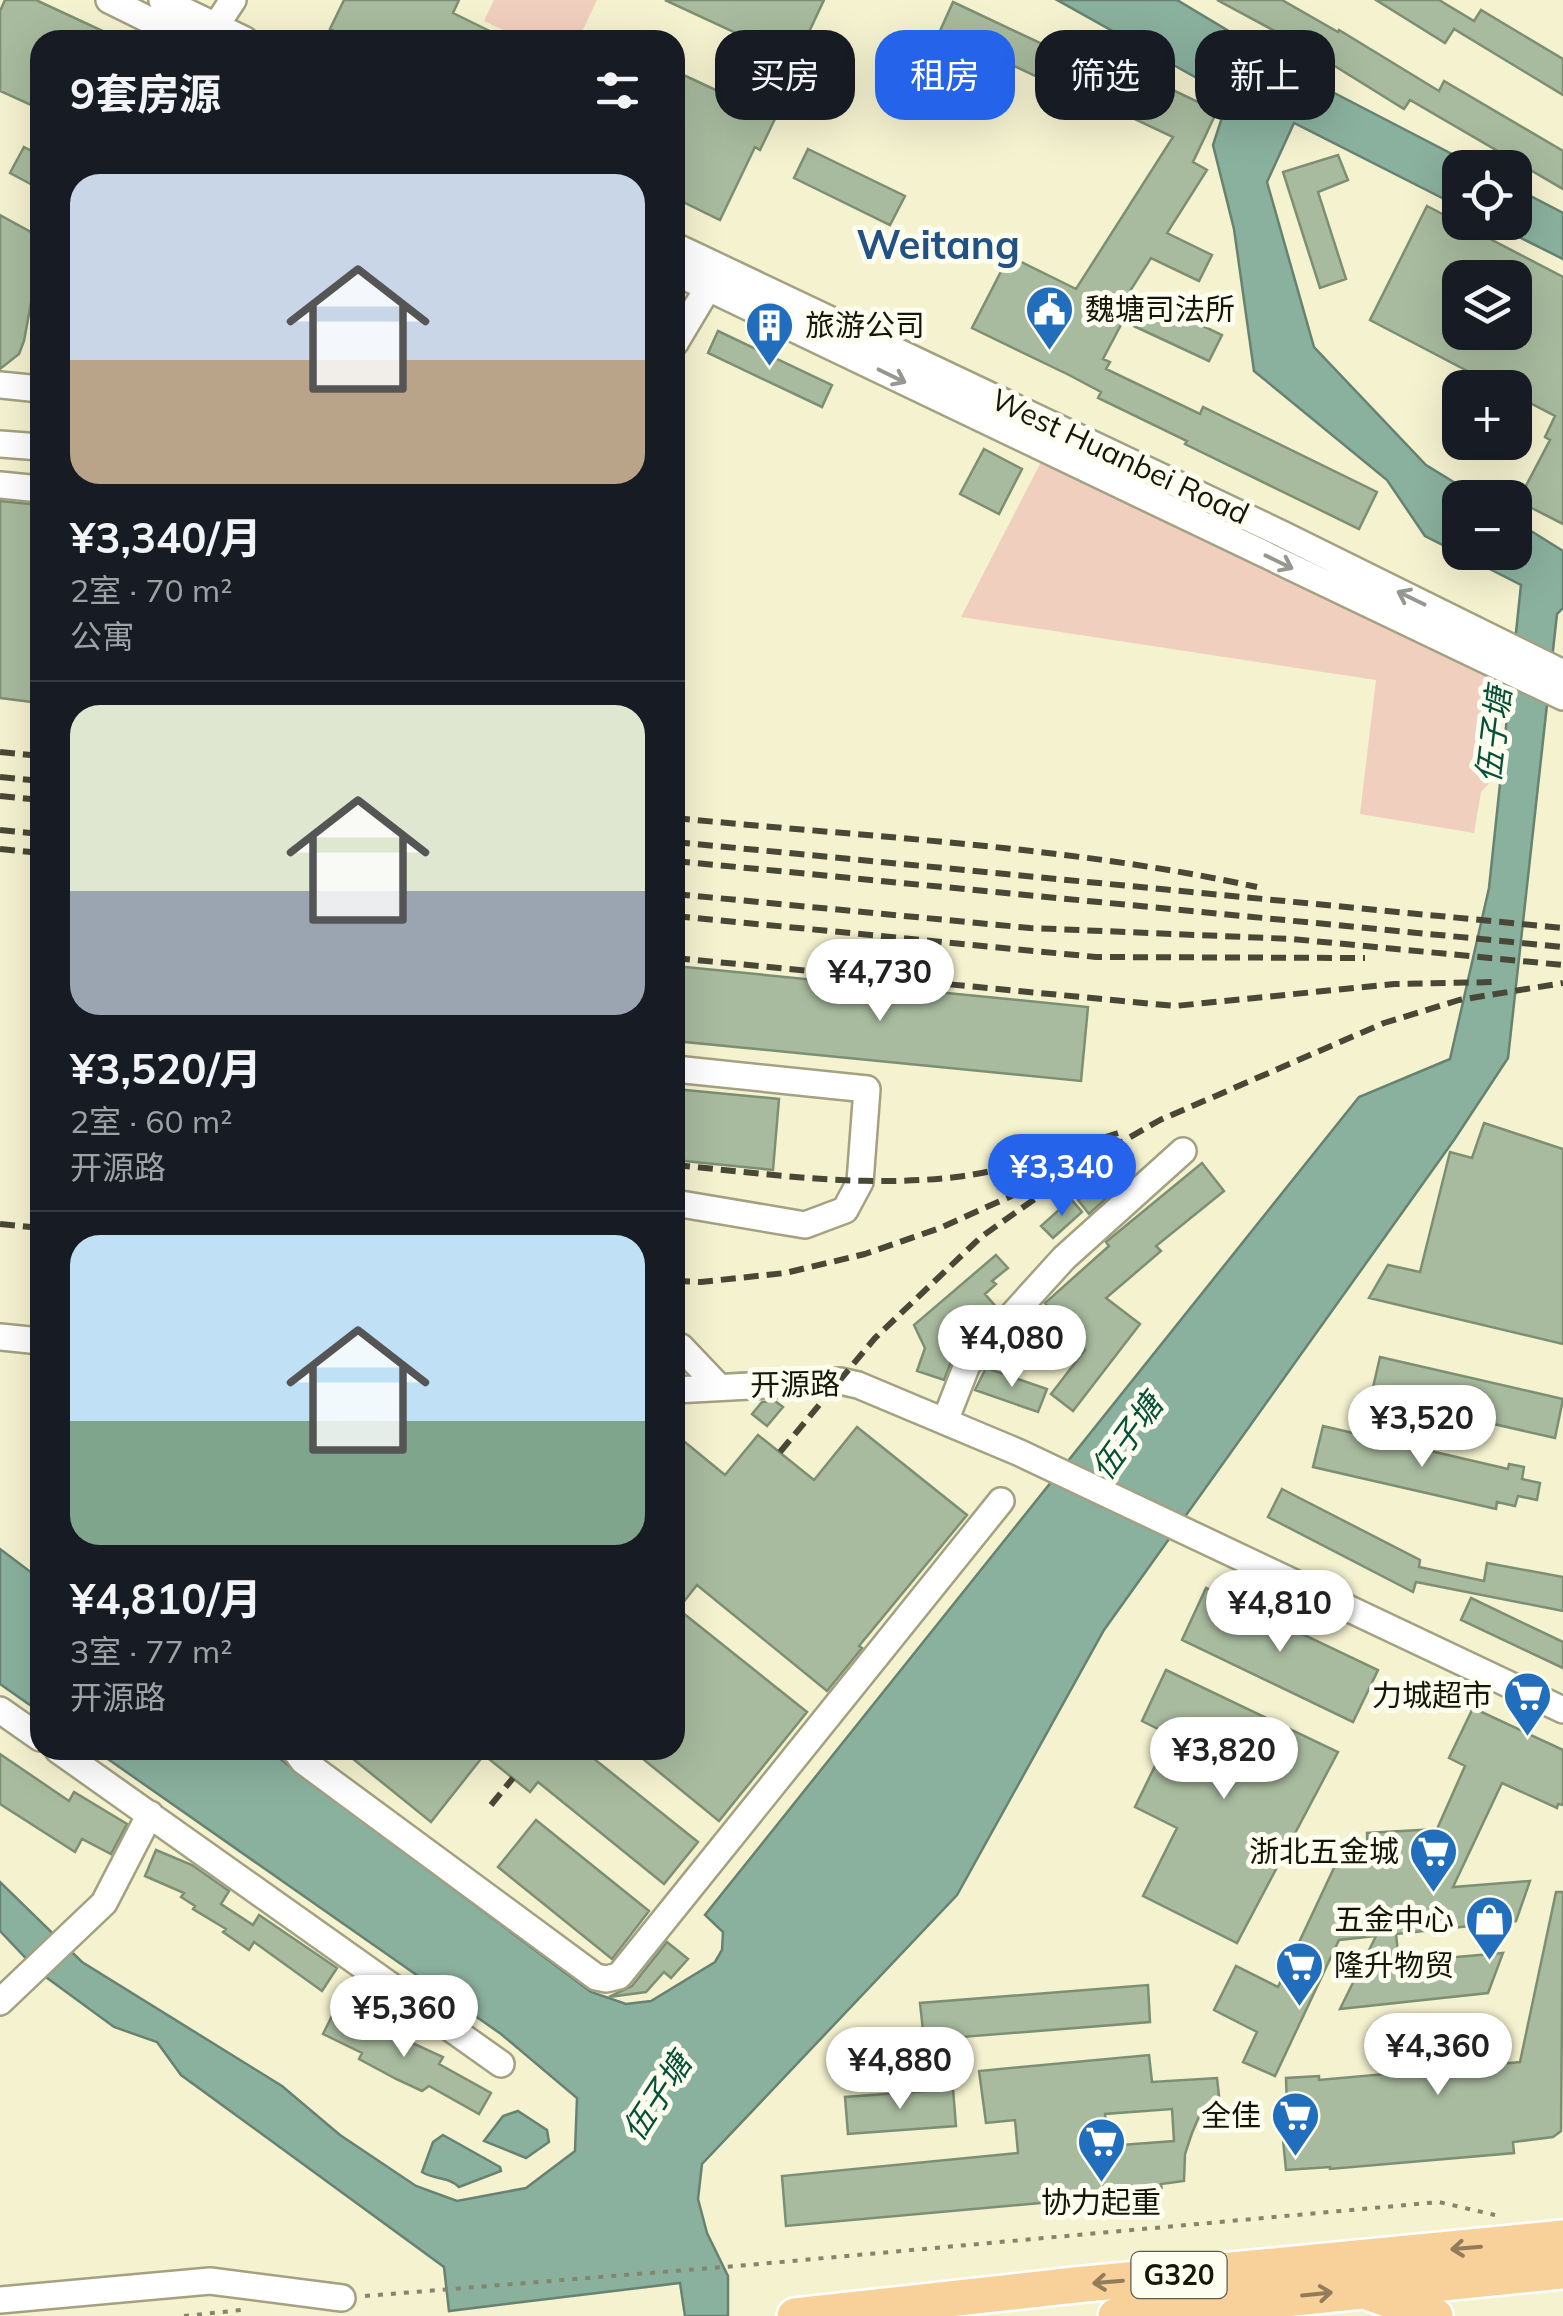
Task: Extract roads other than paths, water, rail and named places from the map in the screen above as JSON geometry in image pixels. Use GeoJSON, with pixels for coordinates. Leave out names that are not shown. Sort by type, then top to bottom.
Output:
{"type":"FeatureCollection","features":[{"type":"Feature","properties":{"kind":"highway","name":"G320"},"geometry":{"type":"LineString","coordinates":[[795,2316],[1563,2238]]}},
{"type":"Feature","properties":{"kind":"highway"},"geometry":{"type":"LineString","coordinates":[[1116,2316],[1563,2271]]}},
{"type":"Feature","properties":{"kind":"highway"},"geometry":{"type":"LineString","coordinates":[[1360,2290],[1435,2316]]}},
{"type":"Feature","properties":{"kind":"street"},"geometry":{"type":"LineString","coordinates":[[109,0],[170,30]]}},
{"type":"Feature","properties":{"kind":"street"},"geometry":{"type":"LineString","coordinates":[[162,0],[207,30]]}},
{"type":"Feature","properties":{"kind":"street"},"geometry":{"type":"LineString","coordinates":[[214,30],[232,0]]}},
{"type":"Feature","properties":{"kind":"street","name":"West Huanbei Road"},"geometry":{"type":"LineString","coordinates":[[685,254],[714,278],[1280,533],[1495,652],[1563,697]]}},
{"type":"Feature","properties":{"kind":"street","name":"West Huanbei Road"},"geometry":{"type":"LineString","coordinates":[[685,274],[714,278]]}},
{"type":"Feature","properties":{"kind":"street"},"geometry":{"type":"LineString","coordinates":[[685,326],[714,278]]}},
{"type":"Feature","properties":{"kind":"street"},"geometry":{"type":"LineString","coordinates":[[0,385],[30,388]]}},
{"type":"Feature","properties":{"kind":"street"},"geometry":{"type":"LineString","coordinates":[[0,444],[30,447]]}},
{"type":"Feature","properties":{"kind":"street"},"geometry":{"type":"LineString","coordinates":[[0,485],[30,488]]}},
{"type":"Feature","properties":{"kind":"street","name":"West Huanbei Road"},"geometry":{"type":"LineString","coordinates":[[1495,652],[1563,673]]}},
{"type":"Feature","properties":{"kind":"street"},"geometry":{"type":"LineString","coordinates":[[685,1071],[867,1089],[860,1182],[845,1210],[805,1226],[685,1205]]}},
{"type":"Feature","properties":{"kind":"street"},"geometry":{"type":"LineString","coordinates":[[945,1421],[967,1365],[1064,1258],[1182,1151]]}},
{"type":"Feature","properties":{"kind":"street"},"geometry":{"type":"LineString","coordinates":[[0,1337],[30,1340]]}},
{"type":"Feature","properties":{"kind":"street"},"geometry":{"type":"LineString","coordinates":[[685,1351],[719,1387]]}},
{"type":"Feature","properties":{"kind":"street","name":"开源路"},"geometry":{"type":"LineString","coordinates":[[685,1389],[840,1381],[858,1385],[1020,1453],[1563,1710]]}},
{"type":"Feature","properties":{"kind":"street"},"geometry":{"type":"LineString","coordinates":[[302,1760],[596,1977],[619,1976],[1001,1502]]}},
{"type":"Feature","properties":{"kind":"street"},"geometry":{"type":"LineString","coordinates":[[0,1710],[30,1731]]}},
{"type":"Feature","properties":{"kind":"street"},"geometry":{"type":"LineString","coordinates":[[72,1760],[501,2064]]}},
{"type":"Feature","properties":{"kind":"street"},"geometry":{"type":"LineString","coordinates":[[0,2002],[104,1903],[150,1814]]}},
{"type":"Feature","properties":{"kind":"street"},"geometry":{"type":"LineString","coordinates":[[0,2300],[210,2281],[342,2298]]}},
{"type":"Feature","properties":{"kind":"water"},"geometry":{"type":"Polygon","coordinates":[[[1057,0],[1177,0],[1227,30],[1195,30],[1195,77],[1175,66],[1175,30],[1111,30],[1057,0]]]}},
{"type":"Feature","properties":{"kind":"water"},"geometry":{"type":"Polygon","coordinates":[[[1335,93],[1444,150],[1442,198],[1294,123],[1267,182],[1314,347],[1426,465],[1450,480],[1442,480],[1442,545],[1425,536],[1387,480],[1254,371],[1234,229],[1213,145],[1221,120],[1335,120],[1335,93]]]}},
{"type":"Feature","properties":{"kind":"water"},"geometry":{"type":"Polygon","coordinates":[[[1532,197],[1563,213],[1563,259],[1525,240],[1532,240],[1532,197]]]}},
{"type":"Feature","properties":{"kind":"water","name":"伍子塘"},"geometry":{"type":"Polygon","coordinates":[[[1532,532],[1563,551],[1563,608],[1557,614],[1508,1058],[1454,1140],[1104,1630],[957,1895],[702,2164],[698,2199],[707,2233],[728,2276],[728,2316],[685,2316],[680,2283],[449,2311],[444,2267],[181,2075],[157,2042],[114,2027],[39,1972],[0,1931],[0,1882],[82,1962],[282,2086],[340,2135],[416,2186],[457,2201],[526,2188],[575,2151],[577,2098],[501,2034],[109,1760],[281,1760],[591,1992],[626,2004],[651,2001],[715,1962],[722,1950],[723,1932],[705,1915],[1359,1097],[1450,1059],[1489,888],[1521,585],[1492,570],[1532,570],[1532,532]]]}},
{"type":"Feature","properties":{"kind":"water"},"geometry":{"type":"Polygon","coordinates":[[[0,1549],[30,1572],[30,1705],[0,1684],[0,1549]]]}},
{"type":"Feature","properties":{"kind":"water"},"geometry":{"type":"Polygon","coordinates":[[[518,2111],[547,2130],[549,2142],[526,2158],[484,2141],[503,2116],[518,2111]]]}},
{"type":"Feature","properties":{"kind":"water"},"geometry":{"type":"Polygon","coordinates":[[[443,2135],[501,2171],[459,2187],[422,2172],[433,2142],[443,2135]]]}},
{"type":"Feature","properties":{"kind":"railway"},"geometry":{"type":"LineString","coordinates":[[0,752],[30,755]]}},
{"type":"Feature","properties":{"kind":"railway"},"geometry":{"type":"LineString","coordinates":[[0,777],[30,780]]}},
{"type":"Feature","properties":{"kind":"railway"},"geometry":{"type":"LineString","coordinates":[[0,796],[30,799]]}},
{"type":"Feature","properties":{"kind":"railway"},"geometry":{"type":"LineString","coordinates":[[685,819],[1041,852],[1257,887]]}},
{"type":"Feature","properties":{"kind":"railway"},"geometry":{"type":"LineString","coordinates":[[0,830],[30,833]]}},
{"type":"Feature","properties":{"kind":"railway"},"geometry":{"type":"LineString","coordinates":[[685,843],[1563,928]]}},
{"type":"Feature","properties":{"kind":"railway"},"geometry":{"type":"LineString","coordinates":[[0,849],[30,852]]}},
{"type":"Feature","properties":{"kind":"railway"},"geometry":{"type":"LineString","coordinates":[[685,862],[1563,947]]}},
{"type":"Feature","properties":{"kind":"railway"},"geometry":{"type":"LineString","coordinates":[[685,895],[1030,928],[1292,939],[1563,965]]}},
{"type":"Feature","properties":{"kind":"railway"},"geometry":{"type":"LineString","coordinates":[[685,917],[1096,957],[1365,958]]}},
{"type":"Feature","properties":{"kind":"railway"},"geometry":{"type":"LineString","coordinates":[[685,959],[1175,1006],[1394,984],[1497,982]]}},
{"type":"Feature","properties":{"kind":"railway"},"geometry":{"type":"LineString","coordinates":[[685,1281],[785,1273],[865,1254],[940,1228],[1087,1162],[1160,1120],[1384,1023],[1459,1000],[1563,983]]}},
{"type":"Feature","properties":{"kind":"railway"},"geometry":{"type":"LineString","coordinates":[[685,1166],[816,1178],[921,1180],[997,1170],[1118,1133]]}},
{"type":"Feature","properties":{"kind":"railway"},"geometry":{"type":"LineString","coordinates":[[780,1452],[875,1338],[981,1237],[1046,1191]]}},
{"type":"Feature","properties":{"kind":"railway"},"geometry":{"type":"LineString","coordinates":[[0,1224],[30,1227]]}},
{"type":"Feature","properties":{"kind":"railway"},"geometry":{"type":"LineString","coordinates":[[491,1805],[513,1778]]}},
{"type":"Feature","properties":{"kind":"place","name":"魏塘司法所"},"geometry":{"type":"Point","coordinates":[1050,352]}},
{"type":"Feature","properties":{"kind":"place","name":"旅游公司"},"geometry":{"type":"Point","coordinates":[770,368]}},
{"type":"Feature","properties":{"kind":"place","name":"力城超市"},"geometry":{"type":"Point","coordinates":[1527,1738]}},
{"type":"Feature","properties":{"kind":"place","name":"浙北五金城"},"geometry":{"type":"Point","coordinates":[1434,1894]}},
{"type":"Feature","properties":{"kind":"place","name":"五金中心"},"geometry":{"type":"Point","coordinates":[1489,1962]}},
{"type":"Feature","properties":{"kind":"place","name":"隆升物贸"},"geometry":{"type":"Point","coordinates":[1299,2008]}},
{"type":"Feature","properties":{"kind":"place","name":"全佳"},"geometry":{"type":"Point","coordinates":[1296,2158]}},
{"type":"Feature","properties":{"kind":"place","name":"协力起重"},"geometry":{"type":"Point","coordinates":[1101,2184]}},
{"type":"Feature","properties":{"kind":"district","name":"Weitang"},"geometry":{"type":"Point","coordinates":[938,245]}}]}
